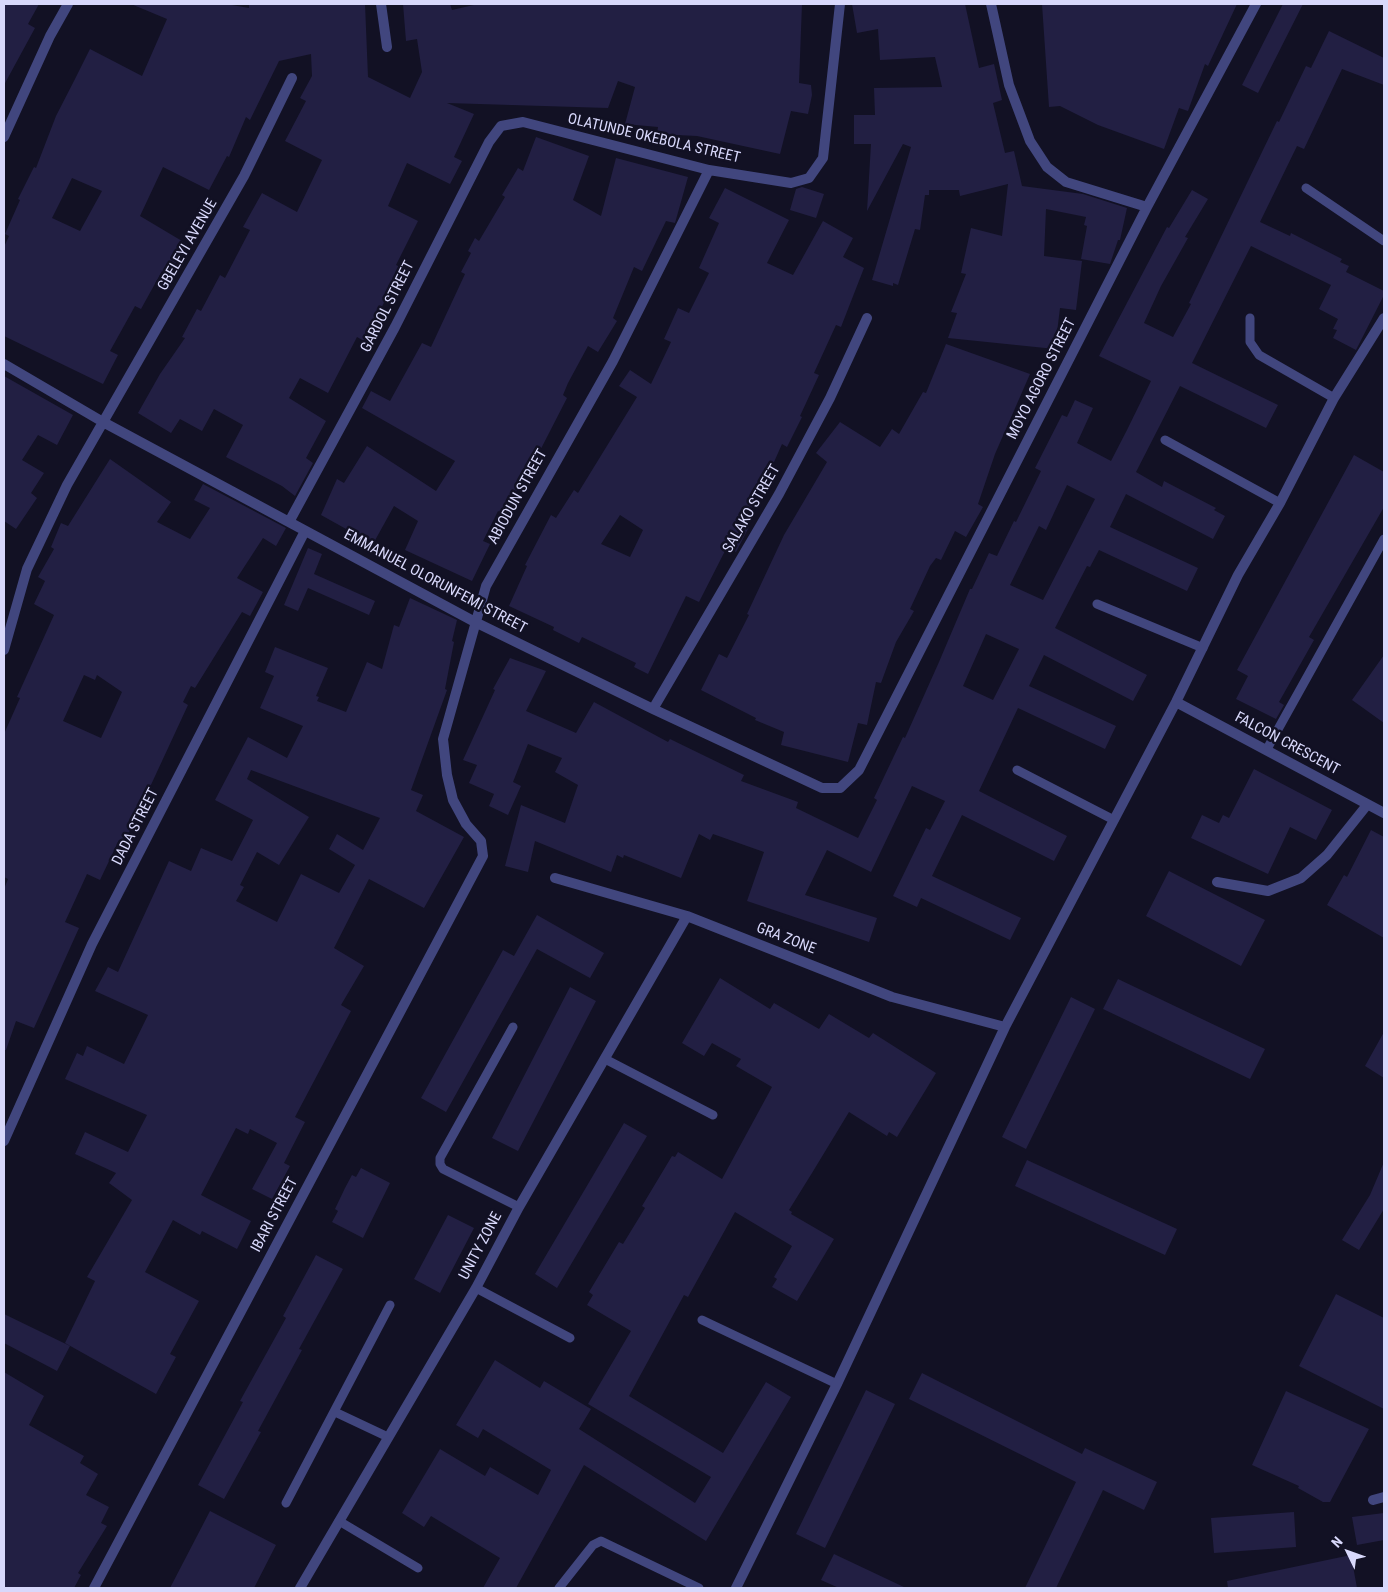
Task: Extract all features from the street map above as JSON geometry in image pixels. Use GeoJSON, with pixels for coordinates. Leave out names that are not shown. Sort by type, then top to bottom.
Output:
{"type":"FeatureCollection","features":[{"type":"Feature","properties":{"kind":"street"},"geometry":{"type":"LineString","coordinates":[[4,137],[50,36],[68,4]]}},
{"type":"Feature","properties":{"kind":"street"},"geometry":{"type":"LineString","coordinates":[[380,4],[387,47]]}},
{"type":"Feature","properties":{"kind":"street","name":"OLATUNDE OKEBOLA STREET"},"geometry":{"type":"LineString","coordinates":[[523,122],[709,170],[791,183],[809,178],[823,158],[840,4]]}},
{"type":"Feature","properties":{"kind":"street"},"geometry":{"type":"LineString","coordinates":[[991,4],[1009,85],[1030,141],[1047,167],[1066,182],[1148,207]]}},
{"type":"Feature","properties":{"kind":"street","name":"MOYO AGORO STREET"},"geometry":{"type":"LineString","coordinates":[[859,770],[1148,207],[1256,4]]}},
{"type":"Feature","properties":{"kind":"street","name":"GBELEYI AVENUE"},"geometry":{"type":"LineString","coordinates":[[4,650],[27,569],[67,485],[244,176],[292,78]]}},
{"type":"Feature","properties":{"kind":"street","name":"GARDOL STREET"},"geometry":{"type":"LineString","coordinates":[[289,522],[395,328],[489,142],[501,126],[523,122]]}},
{"type":"Feature","properties":{"kind":"street","name":"ABIODUN STREET"},"geometry":{"type":"LineString","coordinates":[[483,856],[481,841],[466,824],[453,800],[447,775],[443,740],[486,586],[613,361],[709,170]]}},
{"type":"Feature","properties":{"kind":"street","name":"SALAKO STREET"},"geometry":{"type":"LineString","coordinates":[[652,709],[779,494],[830,398],[867,318]]}},
{"type":"Feature","properties":{"kind":"street"},"geometry":{"type":"LineString","coordinates":[[736,1588],[837,1384],[1005,1027],[1176,702],[1238,575],[1280,503],[1334,398],[1384,318]]}},
{"type":"Feature","properties":{"kind":"street","name":"EMMANUEL OLORUNFEMI STREET"},"geometry":{"type":"LineString","coordinates":[[4,364],[103,422],[475,622],[652,709],[822,788],[840,788],[859,770]]}},
{"type":"Feature","properties":{"kind":"street","name":"DADA STREET"},"geometry":{"type":"LineString","coordinates":[[4,1141],[92,944],[305,531]]}},
{"type":"Feature","properties":{"kind":"street","name":"FALCON CRESCENT"},"geometry":{"type":"LineString","coordinates":[[1176,702],[1384,813]]}},
{"type":"Feature","properties":{"kind":"street"},"geometry":{"type":"LineString","coordinates":[[1217,882],[1268,891],[1301,878],[1327,855],[1367,805]]}},
{"type":"Feature","properties":{"kind":"street","name":"IBARI STREET"},"geometry":{"type":"LineString","coordinates":[[94,1588],[483,856]]}},
{"type":"Feature","properties":{"kind":"street","name":"GRA ZONE"},"geometry":{"type":"LineString","coordinates":[[555,878],[687,916],[892,997],[1005,1027]]}},
{"type":"Feature","properties":{"kind":"street","name":"UNITY ZONE"},"geometry":{"type":"LineString","coordinates":[[300,1588],[476,1288],[519,1207],[687,916]]}},
{"type":"Feature","properties":{"kind":"street"},"geometry":{"type":"LineString","coordinates":[[1373,1500],[1384,1497]]}},
{"type":"Feature","properties":{"kind":"lane"},"geometry":{"type":"LineString","coordinates":[[1306,188],[1384,240]]}},
{"type":"Feature","properties":{"kind":"lane"},"geometry":{"type":"LineString","coordinates":[[1250,318],[1250,342],[1259,355],[1334,398]]}},
{"type":"Feature","properties":{"kind":"lane"},"geometry":{"type":"LineString","coordinates":[[1165,440],[1280,503]]}},
{"type":"Feature","properties":{"kind":"lane"},"geometry":{"type":"LineString","coordinates":[[1267,749],[1384,539]]}},
{"type":"Feature","properties":{"kind":"lane"},"geometry":{"type":"LineString","coordinates":[[1097,604],[1203,648]]}},
{"type":"Feature","properties":{"kind":"lane"},"geometry":{"type":"LineString","coordinates":[[1017,770],[1114,820]]}},
{"type":"Feature","properties":{"kind":"lane"},"geometry":{"type":"LineString","coordinates":[[513,1027],[440,1158],[440,1164],[443,1169],[519,1207]]}},
{"type":"Feature","properties":{"kind":"lane"},"geometry":{"type":"LineString","coordinates":[[605,1059],[713,1115]]}},
{"type":"Feature","properties":{"kind":"lane"},"geometry":{"type":"LineString","coordinates":[[476,1288],[570,1338]]}},
{"type":"Feature","properties":{"kind":"lane"},"geometry":{"type":"LineString","coordinates":[[286,1503],[390,1305]]}},
{"type":"Feature","properties":{"kind":"lane"},"geometry":{"type":"LineString","coordinates":[[702,1320],[837,1384]]}},
{"type":"Feature","properties":{"kind":"lane"},"geometry":{"type":"LineString","coordinates":[[335,1412],[388,1437]]}},
{"type":"Feature","properties":{"kind":"lane"},"geometry":{"type":"LineString","coordinates":[[339,1521],[418,1568]]}},
{"type":"Feature","properties":{"kind":"lane"},"geometry":{"type":"LineString","coordinates":[[559,1588],[593,1545],[601,1541],[699,1588]]}},
{"type":"Feature","properties":{"kind":"building"},"geometry":{"type":"Polygon","coordinates":[[[4,4],[39,4],[28,24],[35,28],[4,85],[4,4]]]}},
{"type":"Feature","properties":{"kind":"building"},"geometry":{"type":"Polygon","coordinates":[[[131,4],[226,4],[249,8],[249,4],[365,4],[368,77],[410,98],[422,72],[417,39],[406,41],[403,4],[450,4],[452,10],[478,4],[802,4],[799,83],[811,85],[812,95],[808,114],[791,111],[780,154],[697,136],[657,134],[658,127],[625,124],[635,87],[618,81],[608,108],[447,103],[474,114],[454,157],[462,161],[450,184],[407,163],[388,206],[418,221],[396,265],[400,267],[366,342],[357,337],[328,393],[300,378],[289,398],[326,421],[306,458],[313,463],[295,496],[282,486],[226,457],[243,425],[214,409],[202,431],[180,419],[171,433],[138,413],[160,374],[185,338],[182,337],[197,309],[201,311],[220,275],[225,278],[250,230],[243,227],[262,193],[297,212],[322,160],[285,141],[306,101],[300,98],[312,76],[311,54],[279,61],[250,120],[246,117],[229,157],[227,156],[209,190],[163,167],[140,216],[187,244],[169,275],[162,271],[141,309],[135,306],[110,351],[118,355],[103,384],[4,336],[4,247],[9,236],[5,234],[20,200],[18,199],[34,167],[36,168],[56,116],[90,49],[142,76],[167,19],[131,4]],[[72,178],[52,218],[80,231],[102,191],[72,178]]]}},
{"type":"Feature","properties":{"kind":"building"},"geometry":{"type":"Polygon","coordinates":[[[852,4],[965,4],[979,68],[994,64],[1002,100],[993,103],[1005,153],[1014,151],[1022,186],[1083,194],[1127,208],[1120,240],[1118,240],[1110,264],[1081,259],[1087,226],[1084,225],[1086,217],[1046,209],[1044,256],[1082,261],[1076,310],[1060,308],[1055,349],[948,338],[957,313],[951,312],[966,274],[961,273],[971,228],[1002,236],[1008,184],[960,196],[959,190],[929,190],[929,195],[925,195],[920,230],[915,229],[898,285],[893,283],[893,286],[872,280],[911,147],[903,144],[867,211],[871,144],[854,144],[854,115],[875,115],[874,88],[942,87],[935,57],[880,60],[878,29],[857,33],[852,4]]]}},
{"type":"Feature","properties":{"kind":"building"},"geometry":{"type":"Polygon","coordinates":[[[1042,4],[1237,4],[1208,66],[1205,64],[1188,111],[1179,108],[1164,149],[1098,125],[1060,106],[1049,107],[1042,4]]]}},
{"type":"Feature","properties":{"kind":"building"},"geometry":{"type":"Polygon","coordinates":[[[1283,4],[1303,4],[1258,93],[1242,85],[1283,4]]]}},
{"type":"Feature","properties":{"kind":"building"},"geometry":{"type":"Polygon","coordinates":[[[1329,31],[1384,58],[1384,85],[1342,69],[1304,149],[1297,146],[1260,222],[1290,236],[1291,233],[1342,259],[1340,262],[1349,266],[1346,272],[1384,291],[1384,295],[1356,350],[1333,338],[1337,330],[1333,329],[1338,319],[1319,309],[1331,285],[1251,246],[1192,363],[1278,405],[1266,428],[1180,386],[1136,472],[1162,487],[1164,481],[1216,508],[1214,510],[1225,516],[1213,539],[1126,494],[1110,527],[1198,568],[1187,591],[1099,550],[1090,567],[1087,566],[1055,628],[1147,675],[1133,701],[1044,655],[1029,686],[1116,726],[1105,749],[1018,708],[979,791],[1067,836],[1054,861],[962,815],[932,876],[1021,918],[1010,940],[921,898],[917,907],[893,896],[926,828],[930,830],[945,801],[912,786],[871,872],[827,850],[805,895],[877,918],[869,942],[747,901],[764,852],[713,834],[710,840],[699,834],[681,878],[624,855],[623,858],[617,855],[611,872],[535,841],[528,872],[505,866],[521,805],[565,823],[578,785],[555,772],[562,758],[528,744],[513,782],[521,786],[508,815],[489,806],[494,794],[469,783],[477,765],[463,760],[495,690],[493,689],[510,658],[546,671],[526,711],[576,733],[594,702],[668,742],[670,739],[744,775],[741,781],[798,802],[796,808],[858,838],[877,800],[874,798],[903,737],[905,738],[970,589],[972,589],[989,553],[997,556],[1014,521],[1016,522],[1041,471],[1035,468],[1062,415],[1067,417],[1075,400],[1093,408],[1077,443],[1111,461],[1127,430],[1151,381],[1099,356],[1167,227],[1169,228],[1192,190],[1208,199],[1185,237],[1188,238],[1161,286],[1144,323],[1173,337],[1191,304],[1189,303],[1277,121],[1279,122],[1306,66],[1311,68],[1329,31]],[[1067,485],[1046,530],[1039,526],[1010,585],[1043,600],[1095,499],[1067,485]],[[986,634],[963,686],[993,700],[1019,649],[986,634]]]}},
{"type":"Feature","properties":{"kind":"building"},"geometry":{"type":"Polygon","coordinates":[[[536,137],[589,156],[573,200],[601,216],[616,158],[688,177],[675,223],[666,221],[642,271],[634,267],[613,318],[617,321],[598,352],[588,346],[563,395],[567,398],[528,474],[503,514],[498,511],[483,541],[490,544],[472,581],[405,550],[418,521],[394,506],[373,544],[321,515],[337,479],[344,483],[367,446],[436,491],[455,461],[362,408],[371,391],[390,401],[422,343],[431,347],[465,274],[461,272],[471,253],[468,251],[475,238],[479,241],[505,197],[502,195],[518,168],[523,171],[536,137]]]}},
{"type":"Feature","properties":{"kind":"building"},"geometry":{"type":"Polygon","coordinates":[[[802,187],[824,194],[816,218],[790,210],[796,189],[802,187]]]}},
{"type":"Feature","properties":{"kind":"building"},"geometry":{"type":"Polygon","coordinates":[[[725,188],[789,220],[767,263],[793,275],[823,221],[853,238],[843,257],[864,268],[841,327],[836,325],[814,373],[819,375],[800,416],[802,417],[787,447],[782,444],[747,523],[749,527],[736,552],[727,547],[699,602],[686,596],[648,674],[634,667],[636,663],[582,637],[579,643],[553,630],[554,627],[509,606],[527,566],[525,565],[551,515],[556,518],[574,490],[578,493],[637,397],[619,386],[630,370],[651,384],[671,342],[664,339],[678,308],[689,313],[709,273],[699,268],[719,223],[709,218],[725,188]],[[620,515],[601,544],[630,557],[643,530],[620,515]]]}},
{"type":"Feature","properties":{"kind":"building"},"geometry":{"type":"Polygon","coordinates":[[[946,344],[1030,374],[995,454],[978,504],[983,507],[966,537],[955,531],[941,560],[936,558],[930,566],[910,609],[914,611],[896,642],[881,683],[876,682],[867,725],[858,723],[848,762],[781,745],[784,732],[755,720],[756,718],[701,690],[719,654],[727,658],[749,615],[747,614],[784,535],[827,462],[816,453],[840,422],[880,447],[892,429],[899,434],[923,392],[926,393],[946,344]]]}},
{"type":"Feature","properties":{"kind":"building"},"geometry":{"type":"Polygon","coordinates":[[[4,376],[73,415],[57,445],[38,435],[22,460],[44,473],[31,493],[37,498],[16,529],[4,521],[4,376]]]}},
{"type":"Feature","properties":{"kind":"building"},"geometry":{"type":"Polygon","coordinates":[[[1354,455],[1384,472],[1384,507],[1309,637],[1314,640],[1279,702],[1284,705],[1276,719],[1236,699],[1248,676],[1237,670],[1354,455]]]}},
{"type":"Feature","properties":{"kind":"building"},"geometry":{"type":"Polygon","coordinates":[[[110,459],[171,502],[157,522],[190,539],[210,508],[194,500],[203,484],[286,528],[276,546],[263,538],[237,578],[263,592],[250,616],[242,612],[195,688],[191,686],[183,702],[188,705],[124,843],[119,840],[100,880],[87,874],[65,922],[79,928],[34,1028],[16,1021],[6,1050],[4,1050],[4,889],[8,879],[4,877],[4,734],[20,698],[17,697],[54,615],[34,604],[45,581],[38,577],[54,549],[51,547],[61,523],[68,526],[110,459]],[[84,675],[63,721],[101,738],[122,692],[97,675],[95,680],[84,675]]]}},
{"type":"Feature","properties":{"kind":"building"},"geometry":{"type":"Polygon","coordinates":[[[308,548],[322,554],[314,574],[375,601],[369,615],[308,588],[298,611],[284,605],[308,548]]]}},
{"type":"Feature","properties":{"kind":"building"},"geometry":{"type":"Polygon","coordinates":[[[410,598],[457,620],[445,689],[447,690],[411,790],[423,795],[416,811],[464,837],[424,908],[369,879],[334,948],[364,966],[341,1005],[351,1011],[295,1117],[305,1122],[284,1163],[290,1166],[272,1199],[252,1189],[277,1143],[250,1129],[248,1134],[236,1128],[201,1195],[251,1221],[237,1249],[202,1231],[200,1235],[173,1220],[145,1272],[199,1301],[170,1354],[176,1357],[156,1394],[65,1343],[95,1281],[87,1277],[132,1200],[109,1183],[116,1173],[75,1154],[85,1132],[128,1152],[147,1115],[65,1079],[77,1053],[83,1056],[87,1046],[124,1064],[148,1015],[95,991],[108,967],[118,972],[169,861],[191,871],[201,848],[232,861],[253,820],[215,800],[248,737],[287,758],[303,726],[260,708],[274,676],[265,672],[275,647],[328,668],[316,696],[319,697],[317,701],[346,712],[367,662],[382,669],[394,625],[399,627],[410,598]],[[251,770],[247,779],[309,817],[279,865],[257,852],[240,885],[244,887],[236,901],[277,922],[301,874],[339,893],[355,865],[329,849],[337,834],[363,850],[380,818],[251,770]]]}},
{"type":"Feature","properties":{"kind":"building"},"geometry":{"type":"Polygon","coordinates":[[[1384,655],[1384,723],[1352,700],[1384,655]]]}},
{"type":"Feature","properties":{"kind":"building"},"geometry":{"type":"Polygon","coordinates":[[[1254,769],[1332,810],[1316,840],[1290,827],[1268,874],[1191,838],[1202,815],[1219,823],[1223,815],[1229,818],[1254,769]]]}},
{"type":"Feature","properties":{"kind":"building"},"geometry":{"type":"Polygon","coordinates":[[[1371,830],[1384,837],[1384,938],[1327,905],[1344,875],[1347,877],[1371,830]]]}},
{"type":"Feature","properties":{"kind":"building"},"geometry":{"type":"Polygon","coordinates":[[[1169,871],[1265,920],[1241,966],[1146,916],[1169,871]]]}},
{"type":"Feature","properties":{"kind":"building"},"geometry":{"type":"Polygon","coordinates":[[[537,915],[604,953],[590,978],[537,949],[446,1112],[421,1098],[503,950],[514,956],[537,915]]]}},
{"type":"Feature","properties":{"kind":"building"},"geometry":{"type":"Polygon","coordinates":[[[720,978],[770,1009],[774,1003],[819,1029],[829,1014],[869,1038],[873,1033],[936,1073],[897,1137],[889,1132],[887,1136],[849,1112],[789,1210],[792,1212],[791,1214],[834,1239],[797,1301],[772,1287],[777,1279],[774,1277],[792,1246],[735,1212],[688,1297],[684,1295],[629,1396],[723,1453],[766,1382],[791,1397],[706,1541],[584,1465],[516,1588],[483,1588],[500,1558],[431,1516],[424,1527],[402,1513],[440,1449],[485,1476],[490,1467],[538,1495],[551,1470],[483,1429],[478,1438],[456,1425],[495,1360],[540,1388],[544,1381],[591,1409],[579,1429],[695,1503],[711,1477],[588,1404],[631,1331],[587,1305],[593,1295],[589,1292],[619,1242],[623,1244],[645,1208],[642,1206],[672,1156],[675,1157],[678,1152],[722,1179],[772,1087],[736,1066],[741,1059],[712,1043],[704,1056],[682,1043],[720,978]]]}},
{"type":"Feature","properties":{"kind":"building"},"geometry":{"type":"Polygon","coordinates":[[[1118,979],[1265,1049],[1250,1079],[1103,1009],[1118,979]]]}},
{"type":"Feature","properties":{"kind":"building"},"geometry":{"type":"Polygon","coordinates":[[[570,987],[596,1001],[518,1151],[492,1138],[570,987]]]}},
{"type":"Feature","properties":{"kind":"building"},"geometry":{"type":"Polygon","coordinates":[[[1071,997],[1095,1009],[1026,1149],[1002,1137],[1071,997]]]}},
{"type":"Feature","properties":{"kind":"building"},"geometry":{"type":"Polygon","coordinates":[[[1384,1032],[1384,1078],[1365,1066],[1384,1032]]]}},
{"type":"Feature","properties":{"kind":"building"},"geometry":{"type":"Polygon","coordinates":[[[624,1123],[647,1136],[557,1288],[535,1274],[624,1123]]]}},
{"type":"Feature","properties":{"kind":"building"},"geometry":{"type":"Polygon","coordinates":[[[1027,1160],[1177,1229],[1165,1255],[1015,1186],[1027,1160]]]}},
{"type":"Feature","properties":{"kind":"building"},"geometry":{"type":"Polygon","coordinates":[[[1384,1162],[1384,1209],[1359,1250],[1342,1240],[1370,1195],[1384,1162]]]}},
{"type":"Feature","properties":{"kind":"building"},"geometry":{"type":"Polygon","coordinates":[[[361,1168],[390,1183],[363,1238],[332,1222],[338,1211],[335,1209],[345,1188],[352,1175],[356,1177],[361,1168]]]}},
{"type":"Feature","properties":{"kind":"building"},"geometry":{"type":"Polygon","coordinates":[[[448,1215],[474,1228],[440,1293],[414,1279],[448,1215]]]}},
{"type":"Feature","properties":{"kind":"building"},"geometry":{"type":"Polygon","coordinates":[[[316,1255],[343,1269],[299,1349],[302,1350],[258,1431],[261,1432],[224,1499],[198,1485],[243,1402],[240,1401],[286,1318],[283,1316],[316,1255]]]}},
{"type":"Feature","properties":{"kind":"building"},"geometry":{"type":"Polygon","coordinates":[[[1336,1294],[1384,1318],[1384,1409],[1299,1366],[1336,1294]]]}},
{"type":"Feature","properties":{"kind":"building"},"geometry":{"type":"Polygon","coordinates":[[[4,1314],[70,1346],[57,1371],[4,1343],[4,1314]]]}},
{"type":"Feature","properties":{"kind":"building"},"geometry":{"type":"Polygon","coordinates":[[[4,1372],[44,1396],[29,1425],[84,1456],[80,1463],[98,1474],[86,1495],[109,1507],[101,1523],[107,1526],[78,1573],[81,1575],[74,1588],[4,1588],[4,1372]]]}},
{"type":"Feature","properties":{"kind":"building"},"geometry":{"type":"Polygon","coordinates":[[[922,1373],[1082,1454],[1085,1448],[1157,1482],[1144,1510],[1103,1490],[1056,1588],[1025,1588],[1076,1482],[909,1399],[922,1373]]]}},
{"type":"Feature","properties":{"kind":"building"},"geometry":{"type":"Polygon","coordinates":[[[866,1390],[895,1404],[825,1548],[796,1534],[866,1390]]]}},
{"type":"Feature","properties":{"kind":"building"},"geometry":{"type":"Polygon","coordinates":[[[1286,1391],[1369,1429],[1330,1502],[1323,1502],[1298,1488],[1299,1486],[1252,1465],[1286,1391]]]}},
{"type":"Feature","properties":{"kind":"building"},"geometry":{"type":"Polygon","coordinates":[[[210,1511],[276,1545],[254,1588],[170,1588],[210,1511]]]}},
{"type":"Feature","properties":{"kind":"building"},"geometry":{"type":"Polygon","coordinates":[[[1294,1512],[1296,1547],[1214,1553],[1211,1518],[1294,1512]]]}},
{"type":"Feature","properties":{"kind":"building"},"geometry":{"type":"Polygon","coordinates":[[[1384,1513],[1384,1540],[1357,1545],[1352,1517],[1384,1513]]]}},
{"type":"Feature","properties":{"kind":"building"},"geometry":{"type":"Polygon","coordinates":[[[834,1554],[906,1588],[839,1588],[821,1580],[834,1554]]]}},
{"type":"Feature","properties":{"kind":"building"},"geometry":{"type":"Polygon","coordinates":[[[1351,1555],[1357,1588],[1228,1588],[1227,1581],[1351,1555]]]}}]}
